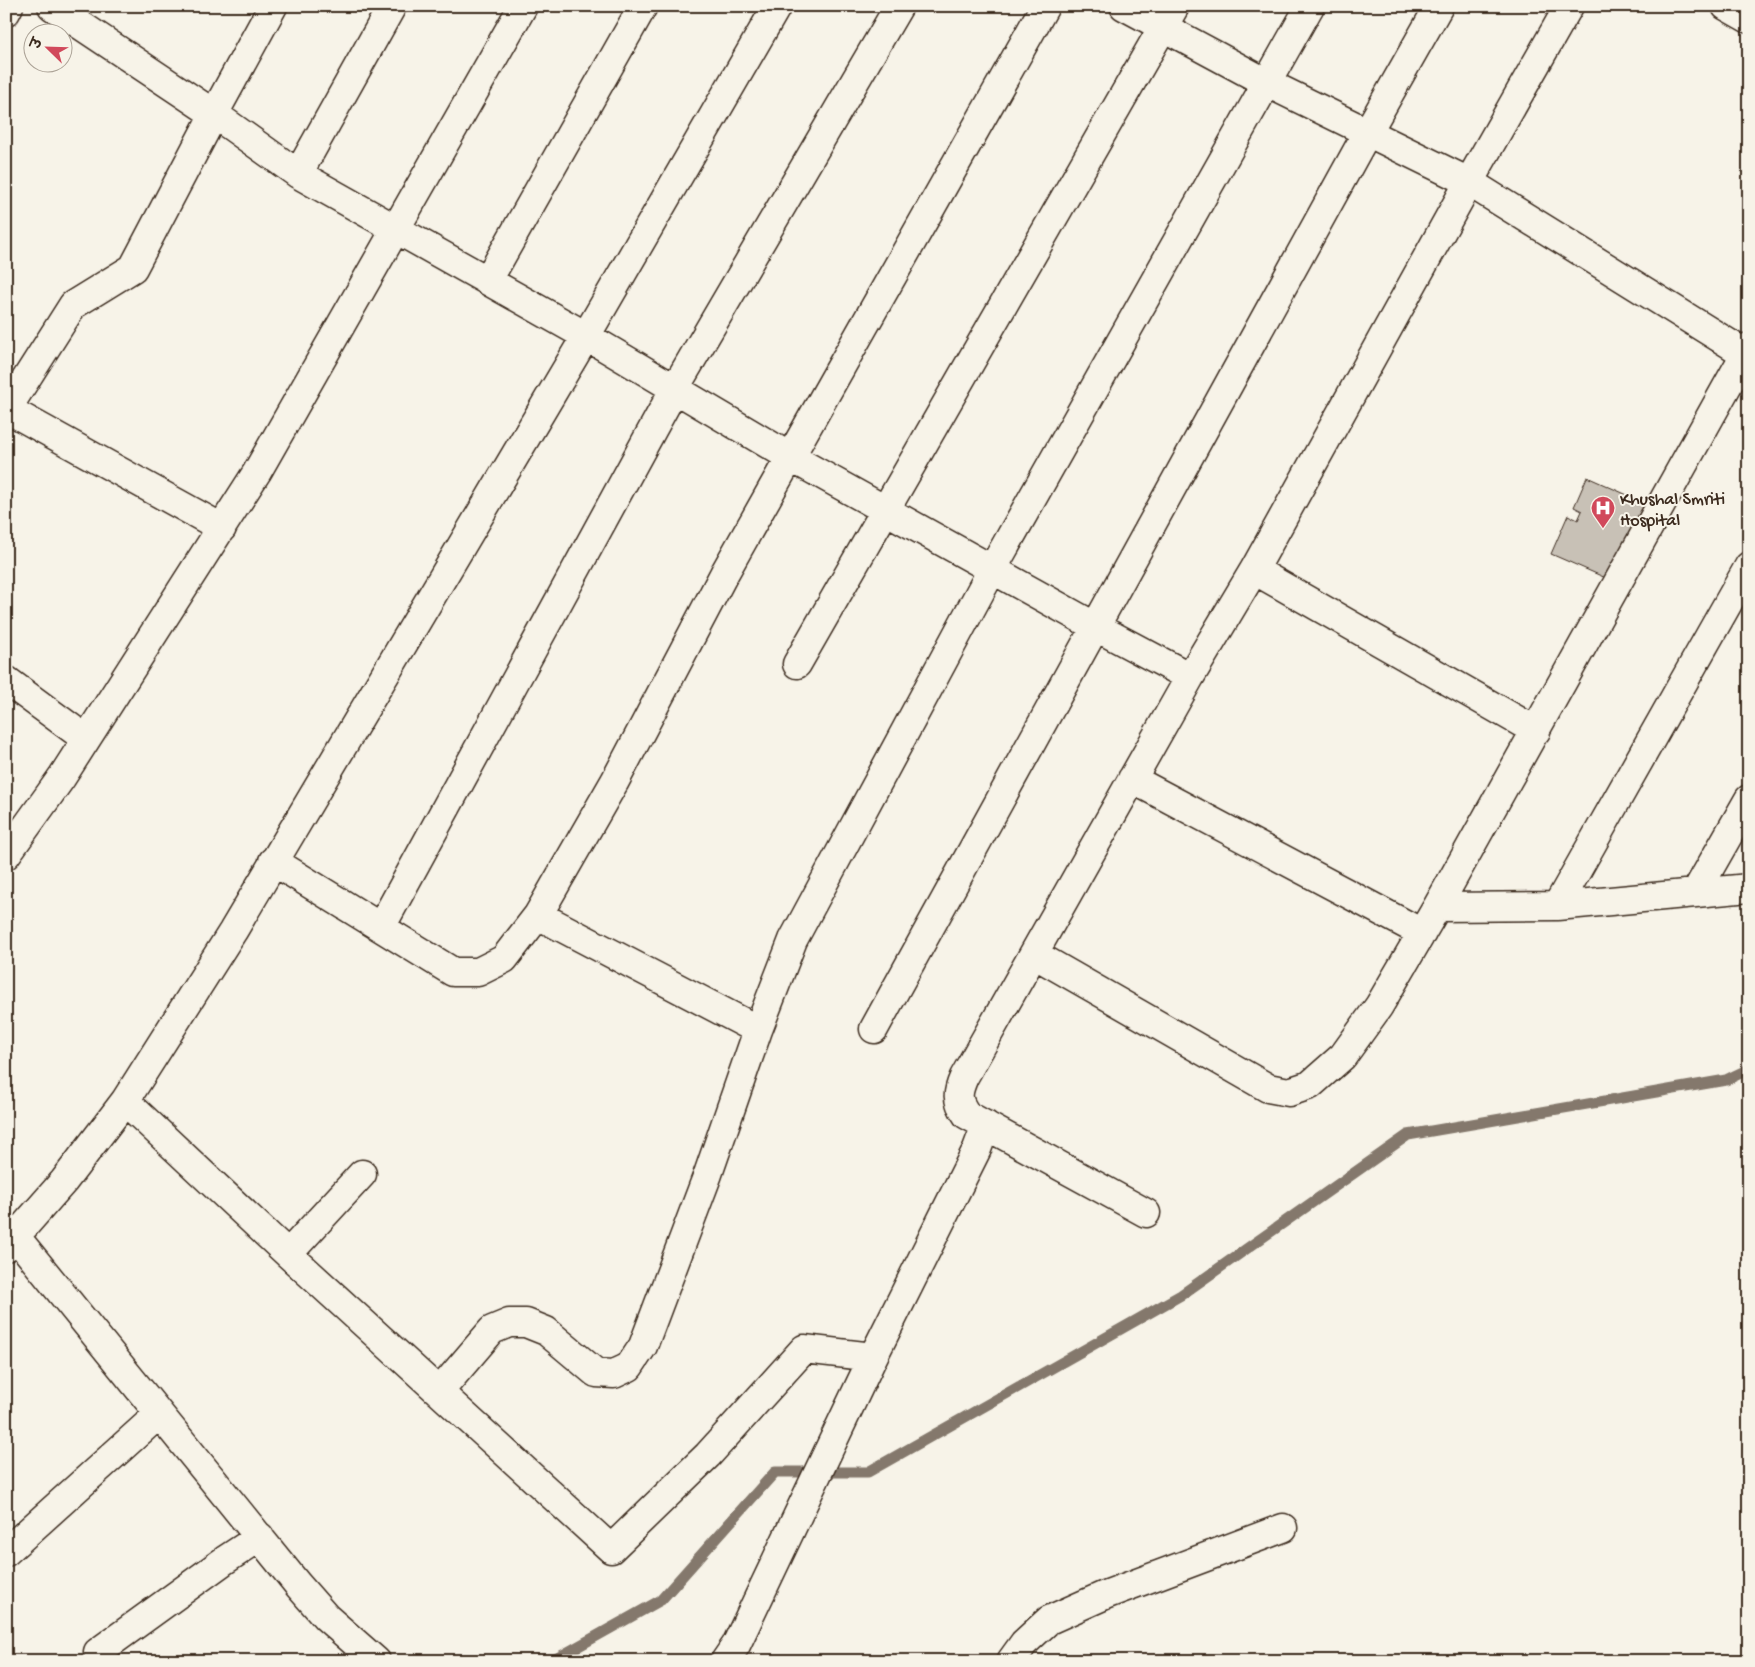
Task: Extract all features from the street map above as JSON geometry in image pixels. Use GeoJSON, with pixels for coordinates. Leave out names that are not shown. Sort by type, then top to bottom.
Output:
{"type":"FeatureCollection","features":[{"type":"Feature","properties":{"kind":"street"},"geometry":{"type":"LineString","coordinates":[[6,12],[9,6]]}},
{"type":"Feature","properties":{"kind":"street"},"geometry":{"type":"LineString","coordinates":[[52,6],[214,114],[298,174],[586,336],[790,457],[1190,677]]}},
{"type":"Feature","properties":{"kind":"street"},"geometry":{"type":"LineString","coordinates":[[222,528],[7,409],[73,304],[133,268],[273,6]]}},
{"type":"Feature","properties":{"kind":"street"},"geometry":{"type":"LineString","coordinates":[[298,174],[392,6]]}},
{"type":"Feature","properties":{"kind":"street"},"geometry":{"type":"LineString","coordinates":[[6,855],[62,777],[257,472],[523,6]]}},
{"type":"Feature","properties":{"kind":"street"},"geometry":{"type":"LineString","coordinates":[[488,280],[644,6]]}},
{"type":"Feature","properties":{"kind":"street"},"geometry":{"type":"LineString","coordinates":[[376,1661],[326,1617],[159,1414],[11,1242],[64,1180],[125,1101],[233,931],[586,336],[777,6]]}},
{"type":"Feature","properties":{"kind":"street"},"geometry":{"type":"LineString","coordinates":[[381,927],[675,388],[899,6]]}},
{"type":"Feature","properties":{"kind":"street"},"geometry":{"type":"LineString","coordinates":[[274,861],[453,972],[478,972],[504,959],[538,915],[614,781],[724,574],[1045,6]]}},
{"type":"Feature","properties":{"kind":"street"},"geometry":{"type":"LineString","coordinates":[[1034,954],[1268,1088],[1289,1092],[1310,1085],[1343,1056],[1379,1006],[1437,907],[1748,352],[1469,182],[1267,83],[1169,17],[1124,6]]}},
{"type":"Feature","properties":{"kind":"street"},"geometry":{"type":"LineString","coordinates":[[439,1392],[492,1330],[509,1323],[526,1323],[546,1330],[596,1373],[614,1374],[629,1367],[643,1346],[708,1174],[758,1030],[793,940],[993,568],[1310,6]]}},
{"type":"Feature","properties":{"kind":"street"},"geometry":{"type":"LineString","coordinates":[[874,1029],[1367,133],[1439,6]]}},
{"type":"Feature","properties":{"kind":"street"},"geometry":{"type":"LineString","coordinates":[[1146,1213],[967,1115],[960,1105],[958,1092],[964,1077],[1190,677],[1254,570],[1569,6]]}},
{"type":"Feature","properties":{"kind":"street"},"geometry":{"type":"LineString","coordinates":[[1726,6],[1749,19]]}},
{"type":"Feature","properties":{"kind":"street"},"geometry":{"type":"LineString","coordinates":[[798,664],[1169,17]]}},
{"type":"Feature","properties":{"kind":"street"},"geometry":{"type":"LineString","coordinates":[[1557,906],[1749,566]]}},
{"type":"Feature","properties":{"kind":"street"},"geometry":{"type":"LineString","coordinates":[[1254,570],[1536,731]]}},
{"type":"Feature","properties":{"kind":"street"},"geometry":{"type":"LineString","coordinates":[[6,680],[86,739]]}},
{"type":"Feature","properties":{"kind":"street"},"geometry":{"type":"LineString","coordinates":[[1132,779],[1422,933]]}},
{"type":"Feature","properties":{"kind":"street"},"geometry":{"type":"LineString","coordinates":[[1696,892],[1749,799]]}},
{"type":"Feature","properties":{"kind":"street"},"geometry":{"type":"LineString","coordinates":[[1437,907],[1557,906],[1749,888]]}},
{"type":"Feature","properties":{"kind":"street"},"geometry":{"type":"LineString","coordinates":[[538,915],[758,1030]]}},
{"type":"Feature","properties":{"kind":"street"},"geometry":{"type":"LineString","coordinates":[[125,1101],[288,1254],[611,1549],[708,1454],[804,1350],[873,1357]]}},
{"type":"Feature","properties":{"kind":"street"},"geometry":{"type":"LineString","coordinates":[[731,1653],[873,1357],[977,1149],[986,1125]]}},
{"type":"Feature","properties":{"kind":"street"},"geometry":{"type":"LineString","coordinates":[[288,1254],[362,1174]]}},
{"type":"Feature","properties":{"kind":"street"},"geometry":{"type":"LineString","coordinates":[[6,1552],[159,1414]]}},
{"type":"Feature","properties":{"kind":"street"},"geometry":{"type":"LineString","coordinates":[[1011,1661],[1024,1643],[1049,1620],[1105,1595],[1283,1528]]}},
{"type":"Feature","properties":{"kind":"street"},"geometry":{"type":"LineString","coordinates":[[98,1652],[225,1560],[260,1537]]}},
{"type":"Feature","properties":{"kind":"building"},"geometry":{"type":"Polygon","coordinates":[[[1587,477],[1652,506],[1615,582],[1551,554],[1568,515],[1578,520],[1582,511],[1574,507],[1587,477]]]}},
{"type":"Feature","properties":{"kind":"waterway"},"geometry":{"type":"LineString","coordinates":[[552,1661],[661,1600],[775,1472],[868,1472],[1181,1295],[1408,1135],[1726,1080],[1749,1069]]}},
{"type":"Feature","properties":{"kind":"place","name":"Khushal Smriti Hospital"},"geometry":{"type":"Point","coordinates":[1603,529]}}]}
